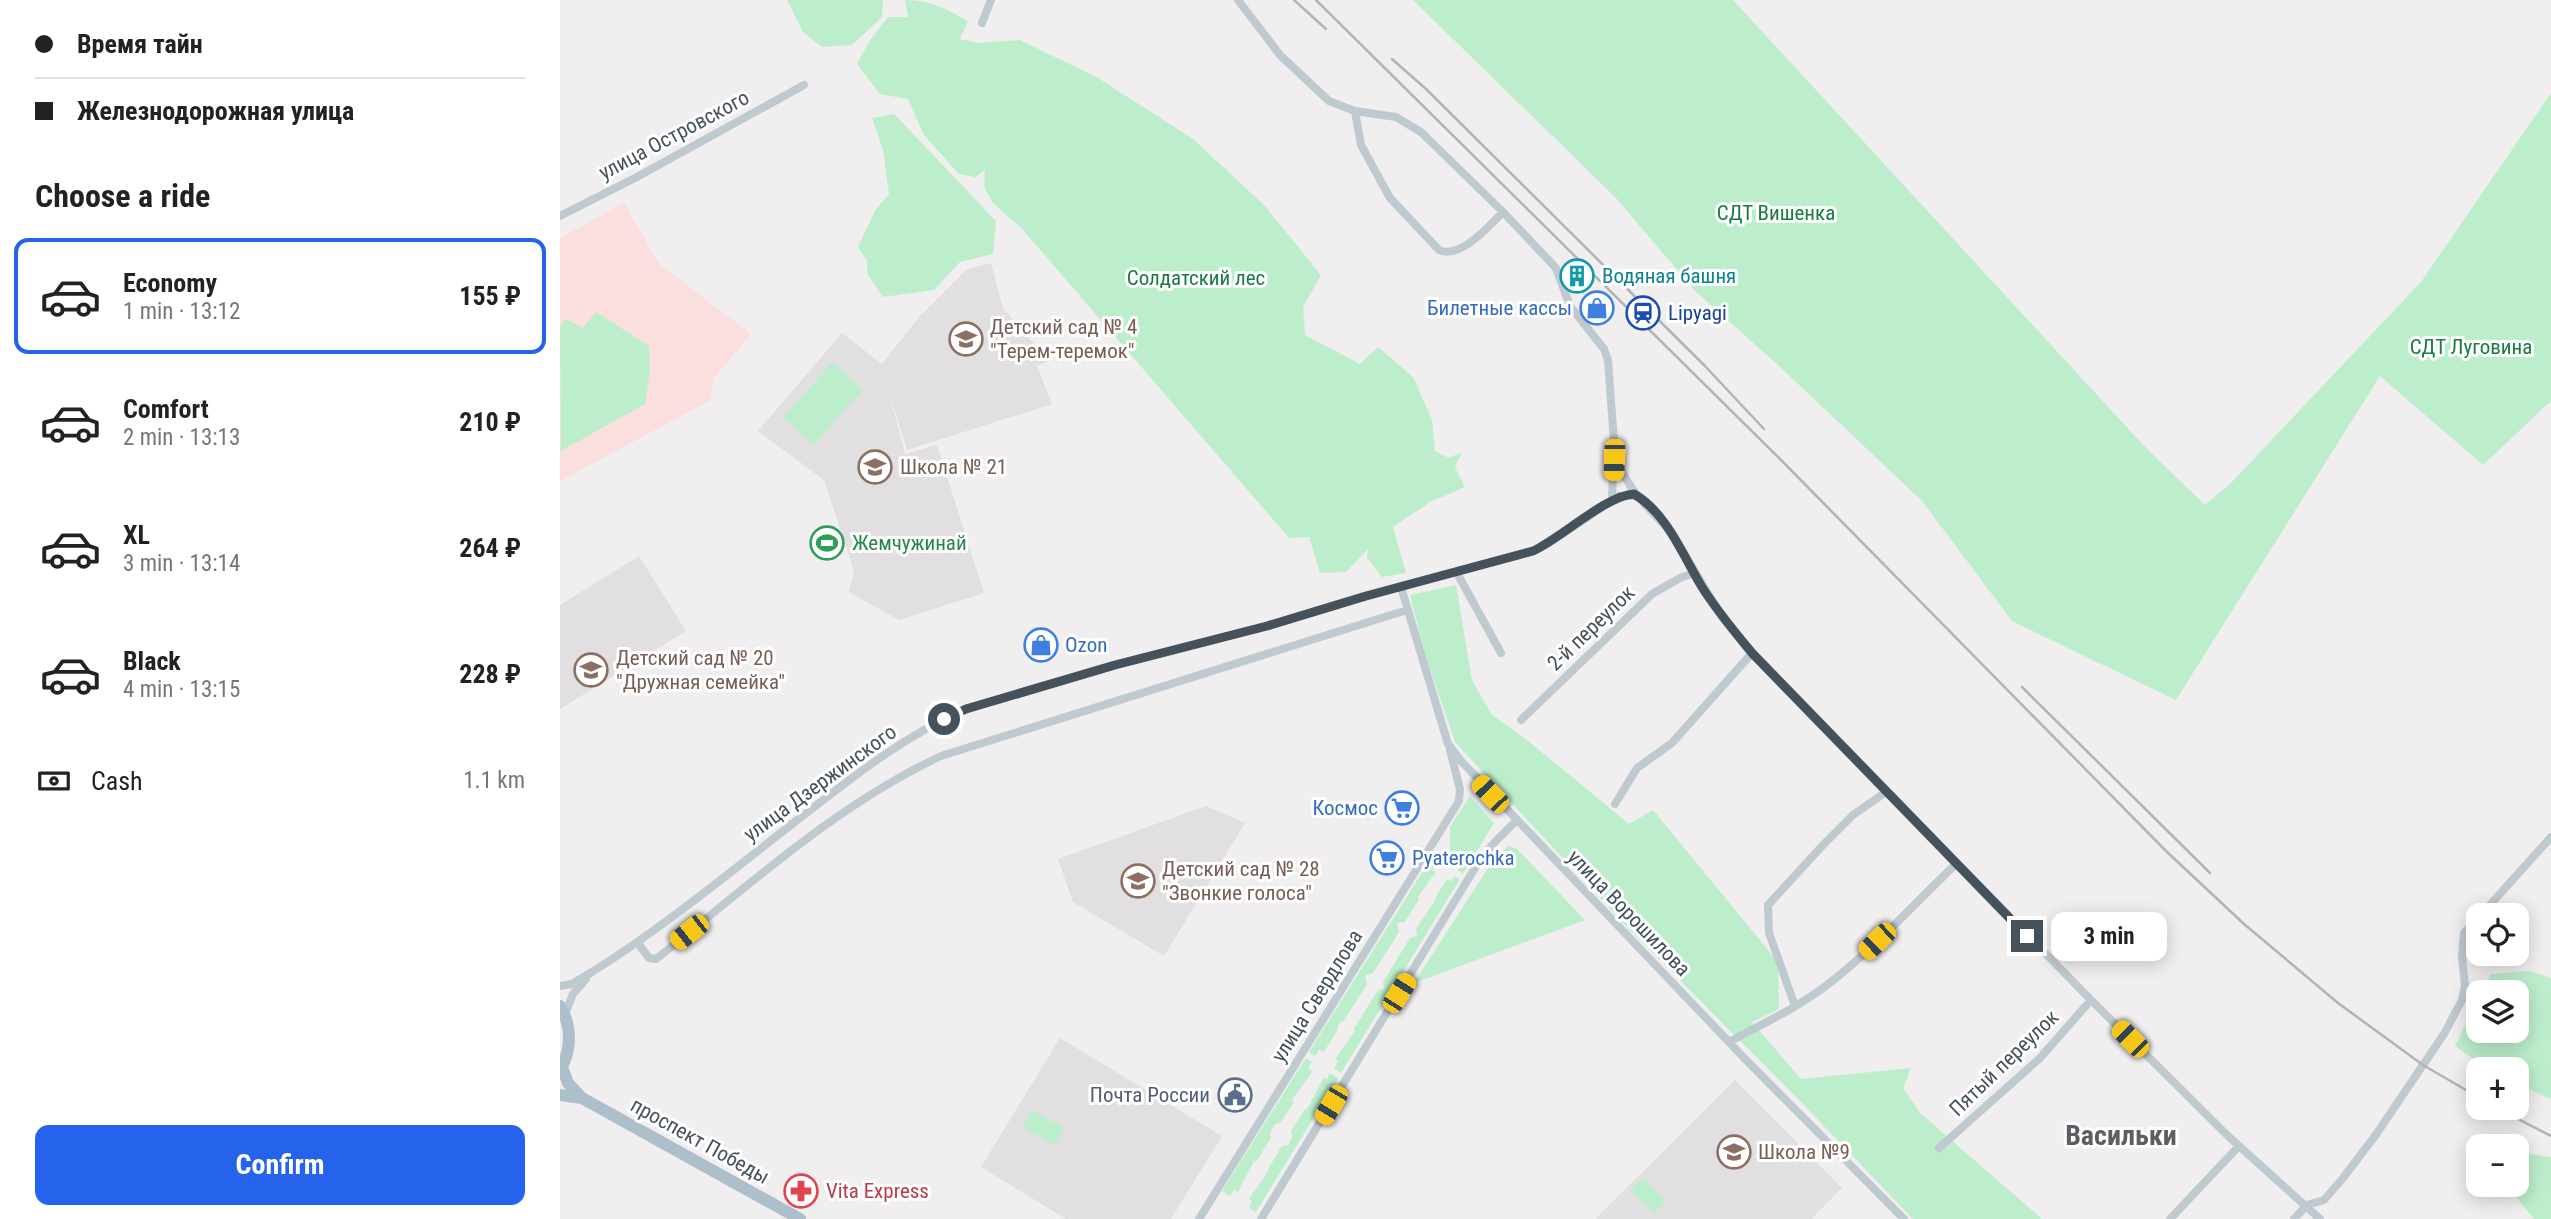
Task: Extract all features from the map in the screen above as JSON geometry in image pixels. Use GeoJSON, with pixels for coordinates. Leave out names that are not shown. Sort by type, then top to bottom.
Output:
{"type":"FeatureCollection","features":[{"type":"Feature","properties":{"kind":"main road"},"geometry":{"type":"LineString","coordinates":[[561,1069],[570,1038],[563,1010]]}},
{"type":"Feature","properties":{"kind":"main road","name":"проспект Победы"},"geometry":{"type":"LineString","coordinates":[[561,1069],[568,1083],[582,1098],[800,1219]]}},
{"type":"Feature","properties":{"kind":"main road","name":"проспект Победы"},"geometry":{"type":"LineString","coordinates":[[560,1095],[582,1098]]}},
{"type":"Feature","properties":{"kind":"street"},"geometry":{"type":"LineString","coordinates":[[982,23],[991,0]]}},
{"type":"Feature","properties":{"kind":"street"},"geometry":{"type":"LineString","coordinates":[[1238,0],[1280,55],[1317,91],[1341,107],[1396,117],[1421,132],[1556,268],[1570,306],[1604,349],[1610,372],[1614,460],[1612,500]]}},
{"type":"Feature","properties":{"kind":"street","name":"улица Островского"},"geometry":{"type":"LineString","coordinates":[[560,216],[804,85]]}},
{"type":"Feature","properties":{"kind":"street"},"geometry":{"type":"LineString","coordinates":[[1355,111],[1361,145],[1390,198],[1439,250],[1448,253],[1458,250],[1484,232],[1503,212]]}},
{"type":"Feature","properties":{"kind":"street"},"geometry":{"type":"LineString","coordinates":[[1614,460],[1637,496],[1671,533],[1722,617],[1752,653],[2091,1000],[2239,1146],[2320,1219]]}},
{"type":"Feature","properties":{"kind":"street","name":"улица Дзержинского"},"geometry":{"type":"LineString","coordinates":[[560,986],[572,984],[593,972],[637,942],[878,757],[944,719],[966,709],[1115,665],[1267,626],[1533,551],[1612,500],[1625,495],[1637,496]]}},
{"type":"Feature","properties":{"kind":"street"},"geometry":{"type":"LineString","coordinates":[[1457,573],[1501,653]]}},
{"type":"Feature","properties":{"kind":"street","name":"2-й переулок"},"geometry":{"type":"LineString","coordinates":[[1521,720],[1652,594],[1694,573]]}},
{"type":"Feature","properties":{"kind":"street","name":"улица Ворошилова"},"geometry":{"type":"LineString","coordinates":[[1401,587],[1448,744],[1473,776],[1729,1042],[1905,1219]]}},
{"type":"Feature","properties":{"kind":"street","name":"улица Дзержинского"},"geometry":{"type":"LineString","coordinates":[[637,942],[649,958],[656,959],[846,812],[908,773],[941,756],[1407,610]]}},
{"type":"Feature","properties":{"kind":"street"},"geometry":{"type":"LineString","coordinates":[[1615,804],[1637,768],[1672,743],[1752,653]]}},
{"type":"Feature","properties":{"kind":"street","name":"улица Свердлова"},"geometry":{"type":"LineString","coordinates":[[1199,1219],[1459,801],[1460,789],[1448,744]]}},
{"type":"Feature","properties":{"kind":"street"},"geometry":{"type":"LineString","coordinates":[[1795,1006],[1769,933],[1768,905],[1853,815],[1886,792]]}},
{"type":"Feature","properties":{"kind":"street"},"geometry":{"type":"LineString","coordinates":[[1262,1219],[1478,863],[1516,821]]}},
{"type":"Feature","properties":{"kind":"street"},"geometry":{"type":"LineString","coordinates":[[2491,903],[2551,836]]}},
{"type":"Feature","properties":{"kind":"street"},"geometry":{"type":"LineString","coordinates":[[1729,1042],[1826,986],[1857,961],[1956,863]]}},
{"type":"Feature","properties":{"kind":"street"},"geometry":{"type":"LineString","coordinates":[[2294,1219],[2307,1205],[2324,1200],[2343,1178],[2444,1034],[2462,1000],[2465,986],[2462,957],[2466,932]]}},
{"type":"Feature","properties":{"kind":"street","name":"улица Дзержинского"},"geometry":{"type":"LineString","coordinates":[[563,1010],[593,972]]}},
{"type":"Feature","properties":{"kind":"street","name":"Пятый переулок"},"geometry":{"type":"LineString","coordinates":[[1939,1148],[2040,1058],[2091,1000]]}},
{"type":"Feature","properties":{"kind":"street"},"geometry":{"type":"LineString","coordinates":[[2170,1219],[2239,1146]]}},
{"type":"Feature","properties":{"kind":"shaded area"},"geometry":{"type":"Polygon","coordinates":[[[624,203],[659,264],[751,334],[713,379],[711,400],[560,481],[560,238],[624,203]]]}},
{"type":"Feature","properties":{"kind":"shaded area","name":"Школа № 21"},"geometry":{"type":"Polygon","coordinates":[[[991,263],[1003,308],[1049,361],[1037,366],[1052,404],[907,450],[889,392],[905,454],[937,445],[984,593],[899,620],[849,592],[854,571],[824,480],[758,431],[842,333],[882,364],[919,317],[966,270],[991,263]]]}},
{"type":"Feature","properties":{"kind":"shaded area","name":"Детский сад № 20 \"Дружная семейка\""},"geometry":{"type":"Polygon","coordinates":[[[639,556],[686,631],[560,709],[560,605],[639,556]]]}},
{"type":"Feature","properties":{"kind":"shaded area","name":"Детский сад № 28 \"Звонкие голоса\""},"geometry":{"type":"Polygon","coordinates":[[[1206,806],[1245,823],[1164,956],[1073,902],[1058,859],[1206,806]]]}},
{"type":"Feature","properties":{"kind":"shaded area"},"geometry":{"type":"Polygon","coordinates":[[[1060,1038],[1222,1136],[1171,1219],[1066,1219],[981,1167],[1060,1038]]]}},
{"type":"Feature","properties":{"kind":"shaded area","name":"Школа №9"},"geometry":{"type":"Polygon","coordinates":[[[1735,1080],[1842,1188],[1811,1219],[1595,1219],[1735,1080]]]}},
{"type":"Feature","properties":{"kind":"green space"},"geometry":{"type":"Polygon","coordinates":[[[787,0],[883,0],[882,17],[852,45],[822,47],[803,32],[787,0]]]}},
{"type":"Feature","properties":{"kind":"green space","name":"Солдатский лес"},"geometry":{"type":"Polygon","coordinates":[[[905,0],[938,6],[968,21],[960,39],[978,43],[1020,40],[1098,78],[1193,139],[1265,206],[1321,275],[1303,307],[1305,335],[1360,364],[1378,347],[1413,377],[1432,420],[1435,451],[1449,458],[1462,452],[1455,467],[1465,487],[1430,502],[1393,527],[1406,573],[1382,577],[1367,558],[1368,549],[1346,572],[1320,573],[1309,537],[1289,538],[1024,231],[993,203],[984,187],[985,170],[975,177],[959,174],[924,135],[908,99],[880,94],[857,64],[870,40],[888,17],[908,17],[905,0]]]}},
{"type":"Feature","properties":{"kind":"green space","name":"СДТ Вишенка"},"geometry":{"type":"Polygon","coordinates":[[[1413,0],[1733,0],[2146,448],[2205,505],[2230,484],[2421,282],[2551,93],[2551,401],[2483,465],[2380,376],[2176,700],[2012,621],[1922,501],[1695,291],[1616,198],[1413,0]]]}},
{"type":"Feature","properties":{"kind":"green space"},"geometry":{"type":"Polygon","coordinates":[[[894,114],[996,221],[993,254],[960,262],[934,290],[883,297],[867,274],[867,261],[858,247],[876,209],[889,194],[883,150],[872,118],[894,114]]]}},
{"type":"Feature","properties":{"kind":"green space"},"geometry":{"type":"Polygon","coordinates":[[[596,312],[649,346],[650,371],[645,404],[561,451],[560,326],[565,319],[583,328],[596,312]]]}},
{"type":"Feature","properties":{"kind":"green space"},"geometry":{"type":"Polygon","coordinates":[[[833,362],[863,390],[813,445],[783,417],[833,362]]]}},
{"type":"Feature","properties":{"kind":"green space"},"geometry":{"type":"Polygon","coordinates":[[[1456,585],[1472,680],[1492,715],[1527,740],[1629,824],[1653,810],[1778,962],[1779,1009],[1752,1022],[1801,1079],[1911,1068],[1903,1088],[1920,1113],[2042,1219],[1913,1219],[1628,928],[1455,742],[1425,654],[1410,595],[1456,585]]]}},
{"type":"Feature","properties":{"kind":"green space"},"geometry":{"type":"Polygon","coordinates":[[[1470,796],[1494,823],[1463,874],[1458,870],[1462,863],[1450,856],[1450,827],[1470,796]]]}},
{"type":"Feature","properties":{"kind":"green space"},"geometry":{"type":"Polygon","coordinates":[[[1508,846],[1517,849],[1585,920],[1414,983],[1492,862],[1508,846]]]}},
{"type":"Feature","properties":{"kind":"green space"},"geometry":{"type":"Polygon","coordinates":[[[1430,860],[1436,864],[1432,870],[1436,872],[1418,897],[1405,922],[1397,923],[1399,932],[1373,973],[1365,975],[1367,984],[1343,1022],[1341,1021],[1324,1052],[1319,1050],[1315,1056],[1309,1052],[1430,860]]]}},
{"type":"Feature","properties":{"kind":"green space"},"geometry":{"type":"Polygon","coordinates":[[[1454,876],[1460,879],[1341,1073],[1334,1068],[1338,1061],[1335,1059],[1355,1031],[1378,990],[1384,989],[1383,982],[1410,938],[1417,936],[1416,929],[1447,879],[1451,881],[1454,876]]]}},
{"type":"Feature","properties":{"kind":"green space"},"geometry":{"type":"Polygon","coordinates":[[[2530,971],[2551,978],[2551,1099],[2529,1089],[2529,1057],[2471,1057],[2455,1046],[2466,1024],[2466,1043],[2529,1043],[2529,980],[2488,980],[2491,974],[2530,971]]]}},
{"type":"Feature","properties":{"kind":"green space"},"geometry":{"type":"Polygon","coordinates":[[[1306,1058],[1312,1062],[1308,1068],[1313,1071],[1292,1100],[1294,1102],[1280,1123],[1275,1124],[1270,1133],[1271,1138],[1256,1162],[1254,1161],[1238,1192],[1234,1190],[1230,1196],[1222,1191],[1306,1058]]]}},
{"type":"Feature","properties":{"kind":"green space"},"geometry":{"type":"Polygon","coordinates":[[[1330,1073],[1338,1078],[1256,1212],[1249,1208],[1252,1201],[1249,1199],[1282,1146],[1288,1145],[1292,1138],[1291,1131],[1307,1109],[1324,1077],[1327,1079],[1330,1073]]]}},
{"type":"Feature","properties":{"kind":"green space"},"geometry":{"type":"Polygon","coordinates":[[[1032,1110],[1064,1128],[1055,1145],[1022,1127],[1032,1110]]]}},
{"type":"Feature","properties":{"kind":"green space"},"geometry":{"type":"Polygon","coordinates":[[[2529,1154],[2551,1157],[2551,1219],[2534,1219],[2516,1197],[2529,1197],[2529,1154]]]}},
{"type":"Feature","properties":{"kind":"green space"},"geometry":{"type":"Polygon","coordinates":[[[1643,1178],[1666,1201],[1654,1214],[1630,1190],[1643,1178]]]}},
{"type":"Feature","properties":{"kind":"railway"},"geometry":{"type":"LineString","coordinates":[[1294,0],[1326,29]]}},
{"type":"Feature","properties":{"kind":"railway"},"geometry":{"type":"LineString","coordinates":[[1316,0],[1782,461],[2166,851],[2244,924],[2338,1003],[2423,1065],[2466,1090]]}},
{"type":"Feature","properties":{"kind":"railway"},"geometry":{"type":"LineString","coordinates":[[1392,59],[1426,89],[1704,365],[1764,429]]}},
{"type":"Feature","properties":{"kind":"railway"},"geometry":{"type":"LineString","coordinates":[[2022,687],[2210,873]]}},
{"type":"Feature","properties":{"kind":"railway"},"geometry":{"type":"LineString","coordinates":[[2520,1120],[2551,1136]]}},
{"type":"Feature","properties":{"kind":"place","name":"Водяная башня"},"geometry":{"type":"Point","coordinates":[1577,276]}},
{"type":"Feature","properties":{"kind":"place","name":"Билетные кассы"},"geometry":{"type":"Point","coordinates":[1597,308]}},
{"type":"Feature","properties":{"kind":"place","name":"Lipyagi"},"geometry":{"type":"Point","coordinates":[1643,313]}},
{"type":"Feature","properties":{"kind":"place","name":"Детский сад № 4 \"Терем-теремок\""},"geometry":{"type":"Point","coordinates":[966,339]}},
{"type":"Feature","properties":{"kind":"place","name":"Школа № 21"},"geometry":{"type":"Point","coordinates":[875,467]}},
{"type":"Feature","properties":{"kind":"place","name":"Жемчужинай"},"geometry":{"type":"Point","coordinates":[827,543]}},
{"type":"Feature","properties":{"kind":"place","name":"Ozon"},"geometry":{"type":"Point","coordinates":[1041,645]}},
{"type":"Feature","properties":{"kind":"place","name":"Детский сад № 20 \"Дружная семейка\""},"geometry":{"type":"Point","coordinates":[591,670]}},
{"type":"Feature","properties":{"kind":"place","name":"Космос"},"geometry":{"type":"Point","coordinates":[1402,808]}},
{"type":"Feature","properties":{"kind":"place","name":"Pyaterochka"},"geometry":{"type":"Point","coordinates":[1387,858]}},
{"type":"Feature","properties":{"kind":"place","name":"Детский сад № 28 \"Звонкие голоса\""},"geometry":{"type":"Point","coordinates":[1138,881]}},
{"type":"Feature","properties":{"kind":"place","name":"Почта России"},"geometry":{"type":"Point","coordinates":[1235,1095]}},
{"type":"Feature","properties":{"kind":"place","name":"Школа №9"},"geometry":{"type":"Point","coordinates":[1734,1152]}},
{"type":"Feature","properties":{"kind":"place","name":"Vita Express"},"geometry":{"type":"Point","coordinates":[801,1191]}},
{"type":"Feature","properties":{"kind":"district","name":"Васильки"},"geometry":{"type":"Point","coordinates":[2121,1135]}},
{"type":"Feature","properties":{"kind":"route"},"geometry":{"type":"LineString","coordinates":[[944,719],[966,709],[1115,665],[1267,626],[1533,551],[1619,496],[1634,494],[1671,533],[1722,617],[1752,653],[2027,936]]}},
{"type":"Feature","properties":{"kind":"park label","name":"СДТ Луговина"},"geometry":{"type":"Point","coordinates":[2471,347]}}]}
